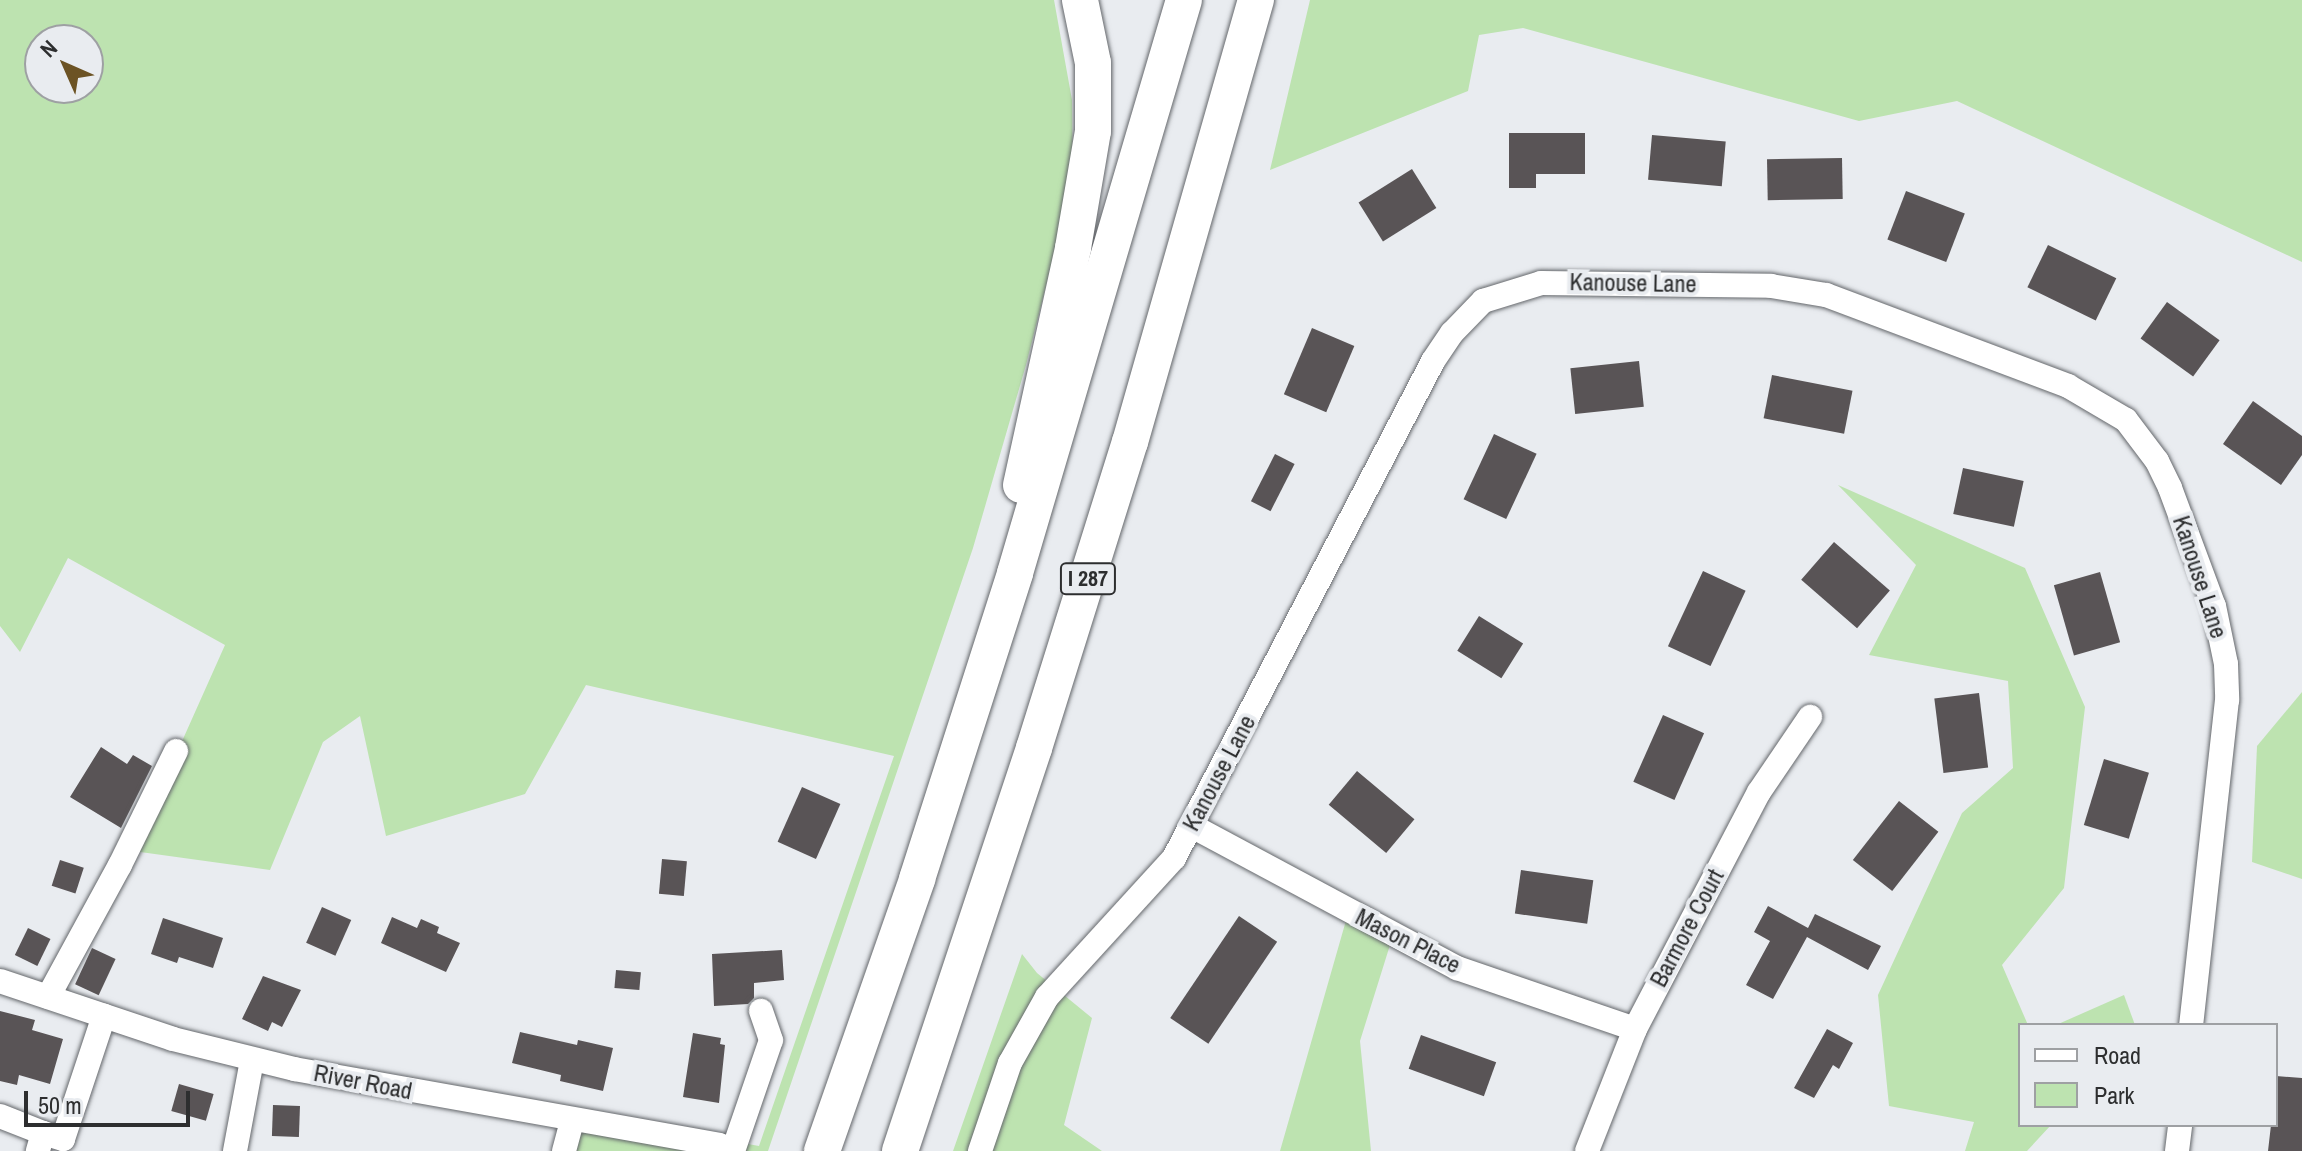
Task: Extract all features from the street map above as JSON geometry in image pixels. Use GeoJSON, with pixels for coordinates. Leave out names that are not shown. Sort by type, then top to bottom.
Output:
{"type":"FeatureCollection","features":[{"type":"Feature","properties":{"kind":"highway"},"geometry":{"type":"LineString","coordinates":[[967,727],[1086,176],[1095,96],[1093,63],[1080,0]]}},
{"type":"Feature","properties":{"kind":"highway"},"geometry":{"type":"LineString","coordinates":[[824,1146],[967,727],[1062,422],[1184,0]]}},
{"type":"Feature","properties":{"kind":"highway","name":"I 287"},"geometry":{"type":"LineString","coordinates":[[900,1151],[1025,776],[1121,473],[1256,0]]}},
{"type":"Feature","properties":{"kind":"street","name":"Kanouse Lane"},"geometry":{"type":"LineString","coordinates":[[980,1151],[1010,1063],[1047,997],[1076,962],[1145,894],[1174,858],[1433,361],[1452,333],[1483,301],[1515,288],[1568,281],[1771,286],[1826,295],[2086,394],[2126,420],[2157,461],[2214,606],[2226,664],[2227,700],[2191,1023]]}},
{"type":"Feature","properties":{"kind":"street","name":"Barmore Court"},"geometry":{"type":"LineString","coordinates":[[1587,1151],[1635,1029],[1759,792],[1810,717]]}},
{"type":"Feature","properties":{"kind":"street"},"geometry":{"type":"LineString","coordinates":[[48,997],[120,865],[176,751]]}},
{"type":"Feature","properties":{"kind":"street","name":"Mason Place"},"geometry":{"type":"LineString","coordinates":[[1192,826],[1457,968],[1635,1029]]}},
{"type":"Feature","properties":{"kind":"street","name":"River Road"},"geometry":{"type":"LineString","coordinates":[[0,981],[252,1060],[572,1121],[719,1145],[733,1151]]}},
{"type":"Feature","properties":{"kind":"street"},"geometry":{"type":"LineString","coordinates":[[733,1151],[771,1040],[761,1011]]}},
{"type":"Feature","properties":{"kind":"street"},"geometry":{"type":"LineString","coordinates":[[0,1116],[40,1142],[63,1139],[104,1016]]}},
{"type":"Feature","properties":{"kind":"street"},"geometry":{"type":"LineString","coordinates":[[235,1151],[252,1060]]}},
{"type":"Feature","properties":{"kind":"street"},"geometry":{"type":"LineString","coordinates":[[564,1151],[572,1121]]}},
{"type":"Feature","properties":{"kind":"street"},"geometry":{"type":"LineString","coordinates":[[2177,1151],[2180,1127]]}},
{"type":"Feature","properties":{"kind":"green space"},"geometry":{"type":"Polygon","coordinates":[[[0,0],[1054,0],[1072,100],[1073,179],[1026,365],[973,548],[768,1151],[571,1151],[580,1113],[759,1146],[894,756],[586,685],[525,794],[386,836],[360,716],[323,742],[270,870],[133,851],[225,645],[68,558],[20,652],[0,626],[0,0]]]}},
{"type":"Feature","properties":{"kind":"green space"},"geometry":{"type":"Polygon","coordinates":[[[1310,0],[2302,0],[2302,262],[1957,101],[1859,121],[1523,28],[1479,35],[1468,91],[1270,170],[1310,0]]]}},
{"type":"Feature","properties":{"kind":"green space"},"geometry":{"type":"Polygon","coordinates":[[[1838,485],[2025,568],[2085,707],[2064,888],[2002,965],[2027,1023],[2018,1023],[2018,1127],[2049,1127],[2027,1151],[1965,1151],[1974,1122],[1889,1106],[1878,995],[1962,813],[2013,768],[2008,681],[1869,655],[1916,565],[1838,485]]]}},
{"type":"Feature","properties":{"kind":"green space"},"geometry":{"type":"Polygon","coordinates":[[[2302,692],[2302,879],[2252,862],[2257,746],[2302,692]]]}},
{"type":"Feature","properties":{"kind":"green space"},"geometry":{"type":"Polygon","coordinates":[[[1349,910],[1395,929],[1360,1041],[1371,1151],[1280,1151],[1349,910]]]}},
{"type":"Feature","properties":{"kind":"green space"},"geometry":{"type":"Polygon","coordinates":[[[1022,954],[1037,973],[1092,1018],[1064,1125],[1102,1151],[953,1151],[1022,954]]]}},
{"type":"Feature","properties":{"kind":"green space"},"geometry":{"type":"Polygon","coordinates":[[[2124,995],[2134,1023],[2061,1023],[2124,995]]]}},
{"type":"Feature","properties":{"kind":"building"},"geometry":{"type":"Polygon","coordinates":[[[1509,133],[1585,133],[1585,174],[1536,174],[1536,188],[1509,188],[1509,133]]]}},
{"type":"Feature","properties":{"kind":"building"},"geometry":{"type":"Polygon","coordinates":[[[1652,135],[1726,141],[1722,186],[1648,180],[1652,135]]]}},
{"type":"Feature","properties":{"kind":"building"},"geometry":{"type":"Polygon","coordinates":[[[1842,158],[1843,199],[1768,200],[1767,159],[1842,158]]]}},
{"type":"Feature","properties":{"kind":"building"},"geometry":{"type":"Polygon","coordinates":[[[1412,169],[1436,208],[1383,241],[1359,202],[1412,169]]]}},
{"type":"Feature","properties":{"kind":"building"},"geometry":{"type":"Polygon","coordinates":[[[1906,191],[1965,214],[1946,262],[1887,240],[1906,191]]]}},
{"type":"Feature","properties":{"kind":"building"},"geometry":{"type":"Polygon","coordinates":[[[2048,245],[2116,278],[2096,321],[2027,287],[2048,245]]]}},
{"type":"Feature","properties":{"kind":"building"},"geometry":{"type":"Polygon","coordinates":[[[2167,302],[2220,340],[2193,377],[2141,338],[2167,302]]]}},
{"type":"Feature","properties":{"kind":"building"},"geometry":{"type":"Polygon","coordinates":[[[1312,328],[1354,346],[1326,412],[1284,394],[1312,328]]]}},
{"type":"Feature","properties":{"kind":"building"},"geometry":{"type":"Polygon","coordinates":[[[1639,361],[1644,407],[1575,414],[1570,368],[1639,361]]]}},
{"type":"Feature","properties":{"kind":"building"},"geometry":{"type":"Polygon","coordinates":[[[1772,375],[1852,391],[1844,434],[1764,418],[1772,375]]]}},
{"type":"Feature","properties":{"kind":"building"},"geometry":{"type":"Polygon","coordinates":[[[2253,401],[2302,436],[2302,455],[2281,485],[2223,444],[2253,401]]]}},
{"type":"Feature","properties":{"kind":"building"},"geometry":{"type":"Polygon","coordinates":[[[1494,434],[1537,454],[1506,519],[1464,499],[1494,434]]]}},
{"type":"Feature","properties":{"kind":"building"},"geometry":{"type":"Polygon","coordinates":[[[1275,454],[1295,464],[1271,511],[1251,501],[1275,454]]]}},
{"type":"Feature","properties":{"kind":"building"},"geometry":{"type":"Polygon","coordinates":[[[1963,468],[2024,481],[2014,527],[1953,514],[1963,468]]]}},
{"type":"Feature","properties":{"kind":"building"},"geometry":{"type":"Polygon","coordinates":[[[1834,542],[1890,591],[1857,628],[1801,580],[1834,542]]]}},
{"type":"Feature","properties":{"kind":"building"},"geometry":{"type":"Polygon","coordinates":[[[1703,571],[1746,591],[1711,666],[1668,646],[1703,571]]]}},
{"type":"Feature","properties":{"kind":"building"},"geometry":{"type":"Polygon","coordinates":[[[2100,572],[2120,642],[2074,655],[2054,585],[2100,572]]]}},
{"type":"Feature","properties":{"kind":"building"},"geometry":{"type":"Polygon","coordinates":[[[1479,616],[1523,644],[1501,678],[1457,651],[1479,616]]]}},
{"type":"Feature","properties":{"kind":"building"},"geometry":{"type":"Polygon","coordinates":[[[1979,693],[1988,767],[1943,773],[1934,698],[1979,693]]]}},
{"type":"Feature","properties":{"kind":"building"},"geometry":{"type":"Polygon","coordinates":[[[1663,715],[1704,733],[1674,800],[1633,782],[1663,715]]]}},
{"type":"Feature","properties":{"kind":"building"},"geometry":{"type":"Polygon","coordinates":[[[101,747],[127,764],[133,755],[152,766],[121,828],[70,797],[101,747]]]}},
{"type":"Feature","properties":{"kind":"building"},"geometry":{"type":"Polygon","coordinates":[[[2104,759],[2149,773],[2129,839],[2084,825],[2104,759]]]}},
{"type":"Feature","properties":{"kind":"building"},"geometry":{"type":"Polygon","coordinates":[[[1357,771],[1414,819],[1386,853],[1329,805],[1357,771]]]}},
{"type":"Feature","properties":{"kind":"building"},"geometry":{"type":"Polygon","coordinates":[[[802,787],[840,804],[816,859],[778,842],[802,787]]]}},
{"type":"Feature","properties":{"kind":"building"},"geometry":{"type":"Polygon","coordinates":[[[1899,801],[1938,832],[1892,891],[1853,860],[1899,801]]]}},
{"type":"Feature","properties":{"kind":"building"},"geometry":{"type":"Polygon","coordinates":[[[662,859],[687,861],[684,896],[659,894],[662,859]]]}},
{"type":"Feature","properties":{"kind":"building"},"geometry":{"type":"Polygon","coordinates":[[[60,860],[84,868],[75,893],[52,886],[60,860]]]}},
{"type":"Feature","properties":{"kind":"building"},"geometry":{"type":"Polygon","coordinates":[[[1521,870],[1593,880],[1587,924],[1515,914],[1521,870]]]}},
{"type":"Feature","properties":{"kind":"building"},"geometry":{"type":"Polygon","coordinates":[[[1768,906],[1808,928],[1815,914],[1881,946],[1868,970],[1807,937],[1773,999],[1746,985],[1770,941],[1754,932],[1768,906]]]}},
{"type":"Feature","properties":{"kind":"building"},"geometry":{"type":"Polygon","coordinates":[[[322,907],[351,920],[335,956],[306,943],[322,907]]]}},
{"type":"Feature","properties":{"kind":"building"},"geometry":{"type":"Polygon","coordinates":[[[1239,916],[1277,942],[1208,1044],[1170,1018],[1239,916]]]}},
{"type":"Feature","properties":{"kind":"building"},"geometry":{"type":"Polygon","coordinates":[[[392,917],[417,928],[421,919],[439,927],[437,933],[460,943],[446,972],[381,943],[392,917]]]}},
{"type":"Feature","properties":{"kind":"building"},"geometry":{"type":"Polygon","coordinates":[[[163,918],[223,938],[213,968],[179,957],[177,963],[151,954],[163,918]]]}},
{"type":"Feature","properties":{"kind":"building"},"geometry":{"type":"Polygon","coordinates":[[[28,928],[50,939],[37,966],[15,955],[28,928]]]}},
{"type":"Feature","properties":{"kind":"building"},"geometry":{"type":"Polygon","coordinates":[[[92,948],[116,959],[99,995],[75,984],[92,948]]]}},
{"type":"Feature","properties":{"kind":"building"},"geometry":{"type":"Polygon","coordinates":[[[782,950],[784,980],[754,983],[754,998],[748,1004],[714,1006],[712,954],[782,950]]]}},
{"type":"Feature","properties":{"kind":"building"},"geometry":{"type":"Polygon","coordinates":[[[616,970],[641,972],[639,990],[614,988],[616,970]]]}},
{"type":"Feature","properties":{"kind":"building"},"geometry":{"type":"Polygon","coordinates":[[[263,976],[301,990],[282,1027],[272,1022],[268,1031],[242,1019],[263,976]]]}},
{"type":"Feature","properties":{"kind":"building"},"geometry":{"type":"Polygon","coordinates":[[[0,1011],[35,1020],[32,1030],[63,1039],[50,1084],[19,1075],[17,1085],[0,1081],[0,1011]]]}},
{"type":"Feature","properties":{"kind":"building"},"geometry":{"type":"Polygon","coordinates":[[[1827,1029],[1853,1043],[1839,1069],[1833,1065],[1814,1098],[1794,1088],[1827,1029]]]}},
{"type":"Feature","properties":{"kind":"building"},"geometry":{"type":"Polygon","coordinates":[[[520,1032],[577,1045],[578,1040],[613,1048],[603,1091],[560,1081],[561,1075],[512,1063],[520,1032]]]}},
{"type":"Feature","properties":{"kind":"building"},"geometry":{"type":"Polygon","coordinates":[[[693,1033],[721,1038],[720,1044],[725,1045],[719,1103],[683,1097],[693,1033]]]}},
{"type":"Feature","properties":{"kind":"building"},"geometry":{"type":"Polygon","coordinates":[[[1421,1035],[1496,1062],[1484,1096],[1409,1069],[1421,1035]]]}},
{"type":"Feature","properties":{"kind":"building"},"geometry":{"type":"Polygon","coordinates":[[[2278,1076],[2302,1078],[2302,1151],[2268,1151],[2271,1127],[2278,1127],[2278,1076]]]}},
{"type":"Feature","properties":{"kind":"building"},"geometry":{"type":"Polygon","coordinates":[[[179,1084],[214,1094],[206,1121],[171,1111],[179,1084]]]}},
{"type":"Feature","properties":{"kind":"building"},"geometry":{"type":"Polygon","coordinates":[[[273,1105],[300,1106],[299,1137],[272,1136],[273,1105]]]}}]}
